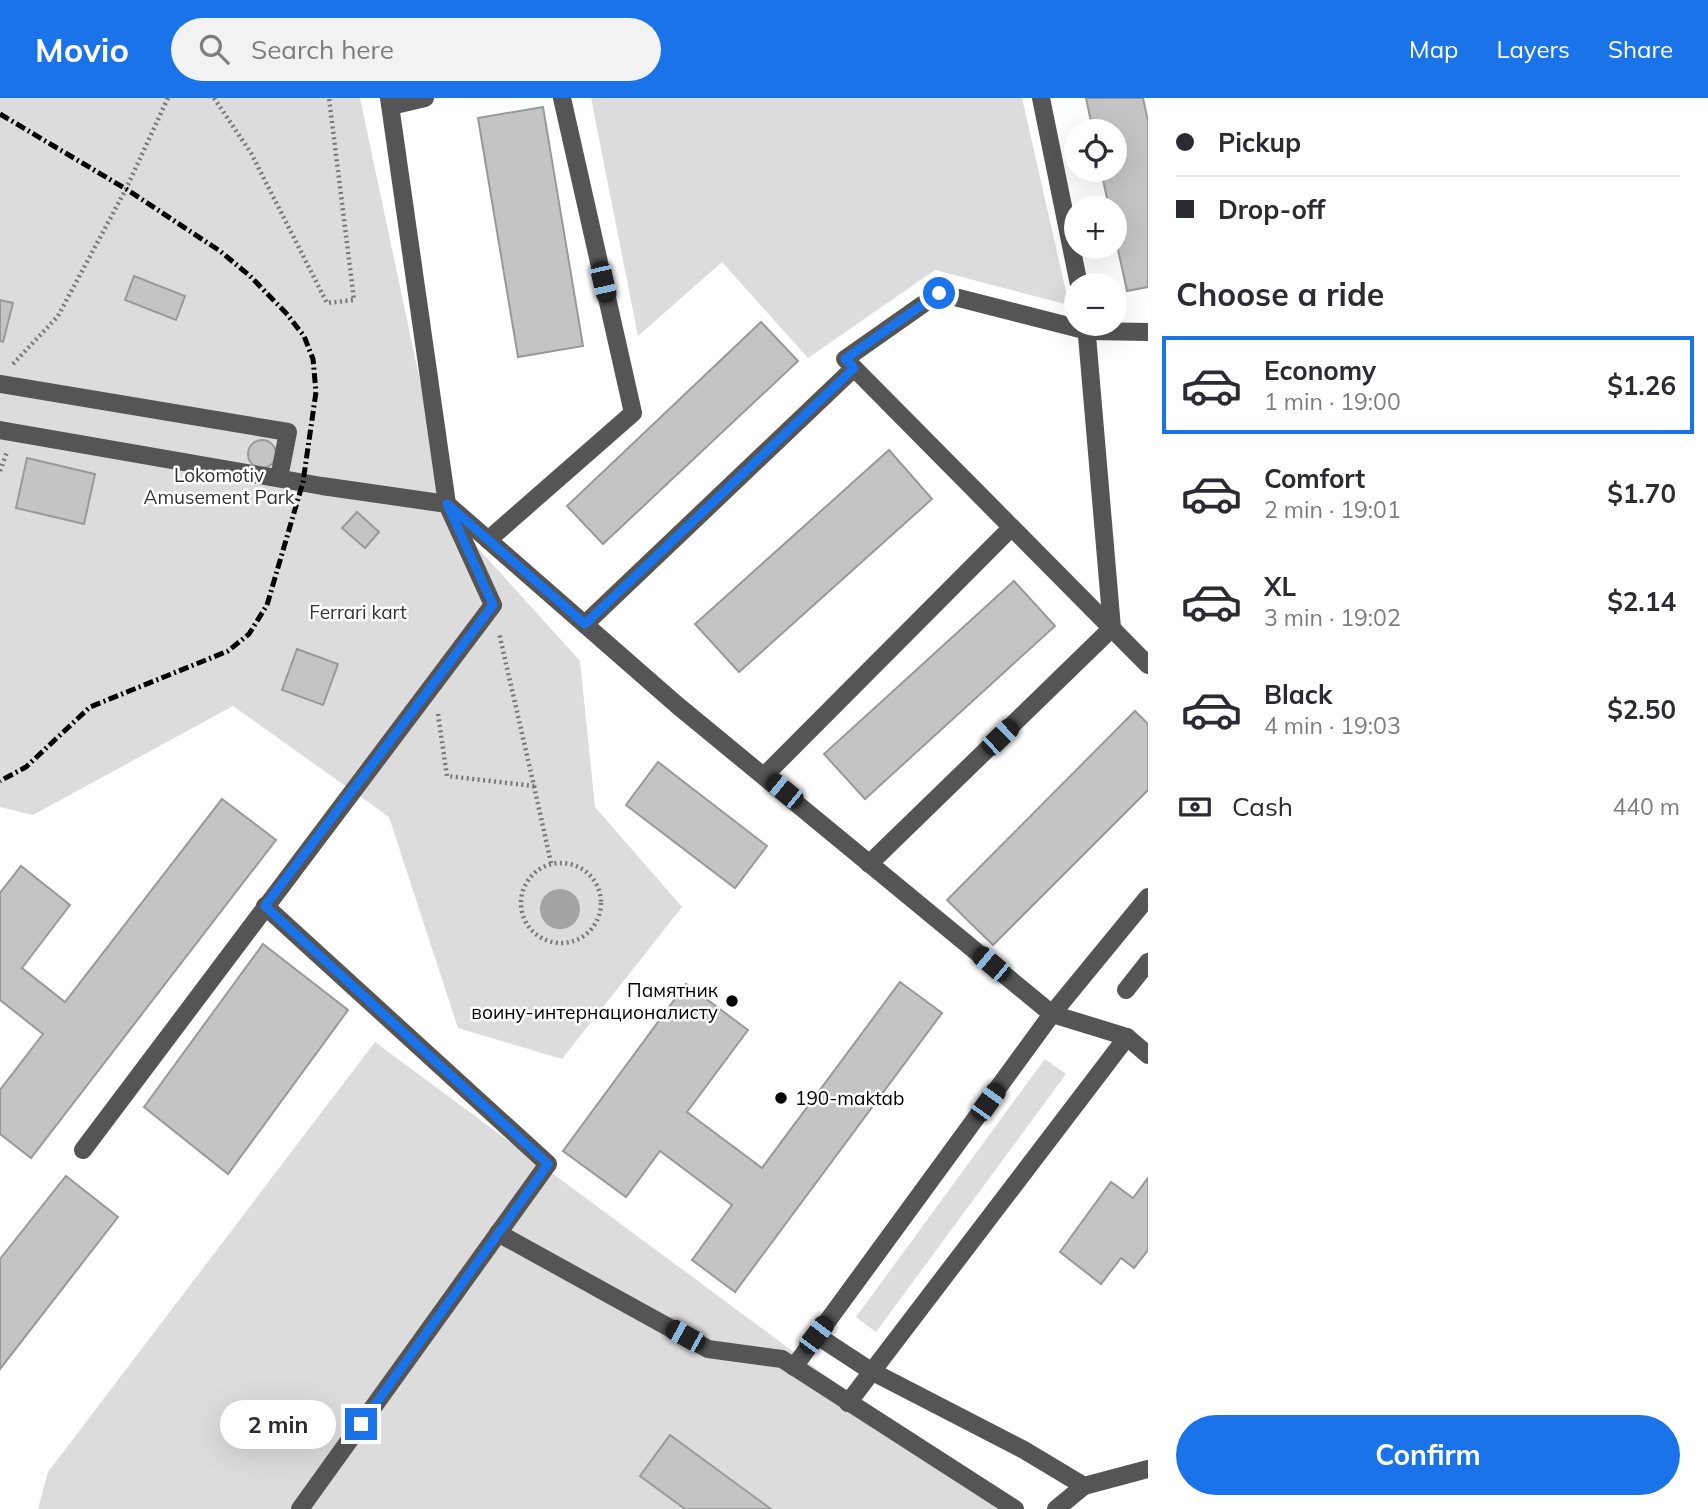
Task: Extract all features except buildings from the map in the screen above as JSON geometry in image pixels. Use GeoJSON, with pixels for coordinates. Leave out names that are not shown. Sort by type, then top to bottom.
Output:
{"type":"FeatureCollection","features":[{"type":"Feature","properties":{"kind":"street"},"geometry":{"type":"LineString","coordinates":[[83,1150],[493,605],[447,504],[390,102],[425,98]]}},
{"type":"Feature","properties":{"kind":"street"},"geometry":{"type":"LineString","coordinates":[[488,540],[633,413],[562,98]]}},
{"type":"Feature","properties":{"kind":"street"},"geometry":{"type":"LineString","coordinates":[[1041,98],[1077,273]]}},
{"type":"Feature","properties":{"kind":"street"},"geometry":{"type":"LineString","coordinates":[[1064,322],[939,293],[845,359],[1148,665]]}},
{"type":"Feature","properties":{"kind":"street"},"geometry":{"type":"LineString","coordinates":[[1127,330],[1148,332]]}},
{"type":"Feature","properties":{"kind":"street"},"geometry":{"type":"LineString","coordinates":[[1088,336],[1112,628]]}},
{"type":"Feature","properties":{"kind":"street"},"geometry":{"type":"LineString","coordinates":[[585,624],[854,368]]}},
{"type":"Feature","properties":{"kind":"street"},"geometry":{"type":"LineString","coordinates":[[4,377],[288,432],[279,478]]}},
{"type":"Feature","properties":{"kind":"street"},"geometry":{"type":"LineString","coordinates":[[0,430],[321,486],[447,504],[677,705],[1052,1014],[1127,1037],[1148,1055]]}},
{"type":"Feature","properties":{"kind":"street"},"geometry":{"type":"LineString","coordinates":[[764,776],[1011,528]]}},
{"type":"Feature","properties":{"kind":"street"},"geometry":{"type":"LineString","coordinates":[[869,864],[1112,628]]}},
{"type":"Feature","properties":{"kind":"street"},"geometry":{"type":"LineString","coordinates":[[794,1367],[1052,1014],[1148,897]]}},
{"type":"Feature","properties":{"kind":"street"},"geometry":{"type":"LineString","coordinates":[[265,906],[548,1164],[300,1509]]}},
{"type":"Feature","properties":{"kind":"street"},"geometry":{"type":"LineString","coordinates":[[1126,990],[1148,962]]}},
{"type":"Feature","properties":{"kind":"street"},"geometry":{"type":"LineString","coordinates":[[848,1403],[1127,1037]]}},
{"type":"Feature","properties":{"kind":"street"},"geometry":{"type":"LineString","coordinates":[[498,1233],[708,1349],[782,1359],[1015,1509]]}},
{"type":"Feature","properties":{"kind":"street"},"geometry":{"type":"LineString","coordinates":[[816,1335],[871,1371],[1024,1450],[1084,1486]]}},
{"type":"Feature","properties":{"kind":"street"},"geometry":{"type":"LineString","coordinates":[[1056,1509],[1084,1486],[1148,1469]]}},
{"type":"Feature","properties":{"kind":"path"},"geometry":{"type":"LineString","coordinates":[[4,377],[58,316],[126,188],[168,98]]}},
{"type":"Feature","properties":{"kind":"path"},"geometry":{"type":"LineString","coordinates":[[214,98],[251,152],[327,303],[354,300],[329,98]]}},
{"type":"Feature","properties":{"kind":"path"},"geometry":{"type":"LineString","coordinates":[[493,605],[551,863]]}},
{"type":"Feature","properties":{"kind":"path"},"geometry":{"type":"LineString","coordinates":[[434,682],[447,776],[534,786]]}},
{"type":"Feature","properties":{"kind":"path"},"geometry":{"type":"LineString","coordinates":[[551,863],[568,863],[585,870],[596,883],[601,900],[598,918],[590,930],[566,943],[551,942],[538,936],[527,926],[521,912],[521,896],[526,882],[537,870],[551,863]]}},
{"type":"Feature","properties":{"kind":"green space","name":"Lokomotiv Amusement Park"},"geometry":{"type":"Polygon","coordinates":[[[0,98],[360,98],[446,504],[468,537],[580,661],[595,807],[682,907],[562,1059],[458,1028],[389,817],[233,706],[33,815],[0,807],[0,98]]]}},
{"type":"Feature","properties":{"kind":"green space"},"geometry":{"type":"Polygon","coordinates":[[[591,98],[1022,98],[1064,283],[1064,304],[935,270],[808,358],[722,262],[638,336],[591,98]]]}},
{"type":"Feature","properties":{"kind":"green space"},"geometry":{"type":"Polygon","coordinates":[[[375,1042],[1006,1509],[38,1509],[48,1472],[375,1042]]]}},
{"type":"Feature","properties":{"kind":"green space"},"geometry":{"type":"Polygon","coordinates":[[[1045,1059],[1066,1074],[876,1332],[856,1317],[1045,1059]]]}},
{"type":"Feature","properties":{"kind":"shaded area"},"geometry":{"type":"Polygon","coordinates":[[[560,889],[574,895],[580,909],[574,923],[560,929],[546,923],[540,909],[546,895],[560,889]]]}},
{"type":"Feature","properties":{"kind":"railway"},"geometry":{"type":"LineString","coordinates":[[0,114],[126,189],[220,251],[250,276],[304,336],[313,359],[316,392],[303,482],[267,605],[249,634],[228,651],[90,707],[26,767],[0,781]]}},
{"type":"Feature","properties":{"kind":"place","name":"Памятник воину-интернационалисту"},"geometry":{"type":"Point","coordinates":[732,1001]}},
{"type":"Feature","properties":{"kind":"place","name":"190-maktab"},"geometry":{"type":"Point","coordinates":[781,1098]}},
{"type":"Feature","properties":{"kind":"route"},"geometry":{"type":"LineString","coordinates":[[361,1424],[548,1164],[265,906],[493,605],[447,504],[585,624],[854,368],[845,359],[939,293]]}},
{"type":"Feature","properties":{"kind":"park label","name":"Ferrari kart"},"geometry":{"type":"Point","coordinates":[358,612]}}]}
